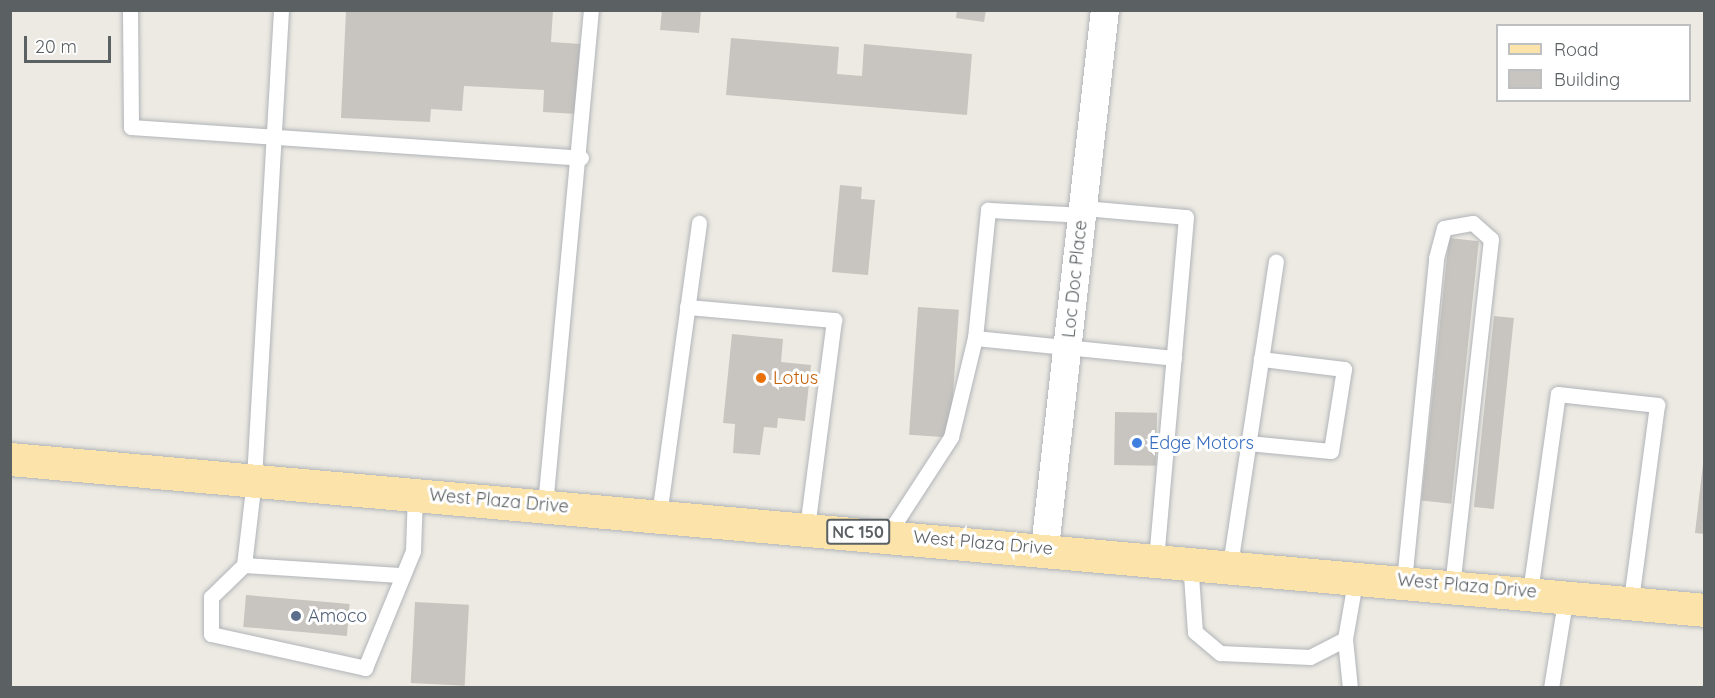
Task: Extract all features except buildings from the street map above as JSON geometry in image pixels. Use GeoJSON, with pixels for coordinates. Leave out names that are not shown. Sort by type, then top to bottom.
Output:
{"type":"FeatureCollection","features":[{"type":"Feature","properties":{"kind":"main road","name":"West Plaza Drive"},"geometry":{"type":"LineString","coordinates":[[10,459],[807,529],[888,534],[1566,595],[1704,610]]}},
{"type":"Feature","properties":{"kind":"street","name":"Loc Doc Place"},"geometry":{"type":"LineString","coordinates":[[1045,548],[1105,10]]}},
{"type":"Feature","properties":{"kind":"lane"},"geometry":{"type":"LineString","coordinates":[[130,10],[131,127],[274,140],[581,158]]}},
{"type":"Feature","properties":{"kind":"lane"},"geometry":{"type":"LineString","coordinates":[[281,10],[254,480],[244,565],[211,597],[211,634],[365,668],[400,575],[413,551],[415,494]]}},
{"type":"Feature","properties":{"kind":"lane"},"geometry":{"type":"LineString","coordinates":[[545,505],[581,158],[591,10]]}},
{"type":"Feature","properties":{"kind":"lane"},"geometry":{"type":"LineString","coordinates":[[888,534],[951,437],[975,338],[988,210],[1186,217],[1156,558]]}},
{"type":"Feature","properties":{"kind":"lane"},"geometry":{"type":"LineString","coordinates":[[658,515],[699,223]]}},
{"type":"Feature","properties":{"kind":"lane"},"geometry":{"type":"LineString","coordinates":[[1404,581],[1436,258],[1444,228],[1473,223],[1491,239],[1452,585]]}},
{"type":"Feature","properties":{"kind":"lane"},"geometry":{"type":"LineString","coordinates":[[1230,565],[1276,261]]}},
{"type":"Feature","properties":{"kind":"lane"},"geometry":{"type":"LineString","coordinates":[[687,307],[834,320],[807,529]]}},
{"type":"Feature","properties":{"kind":"lane"},"geometry":{"type":"LineString","coordinates":[[975,338],[1174,358]]}},
{"type":"Feature","properties":{"kind":"lane"},"geometry":{"type":"LineString","coordinates":[[1248,443],[1331,451],[1344,369],[1261,359]]}},
{"type":"Feature","properties":{"kind":"lane"},"geometry":{"type":"LineString","coordinates":[[1530,592],[1558,394],[1657,405],[1631,602]]}},
{"type":"Feature","properties":{"kind":"lane"},"geometry":{"type":"LineString","coordinates":[[1190,561],[1196,632],[1220,653],[1310,657],[1345,639]]}},
{"type":"Feature","properties":{"kind":"lane"},"geometry":{"type":"LineString","coordinates":[[244,565],[400,575]]}},
{"type":"Feature","properties":{"kind":"lane"},"geometry":{"type":"LineString","coordinates":[[1350,687],[1345,639],[1356,576]]}},
{"type":"Feature","properties":{"kind":"lane"},"geometry":{"type":"LineString","coordinates":[[1551,687],[1566,595]]}},
{"type":"Feature","properties":{"kind":"place","name":"Lotus"},"geometry":{"type":"Point","coordinates":[761,378]}},
{"type":"Feature","properties":{"kind":"place","name":"Edge Motors"},"geometry":{"type":"Point","coordinates":[1137,443]}},
{"type":"Feature","properties":{"kind":"place","name":"Amoco"},"geometry":{"type":"Point","coordinates":[296,616]}}]}
